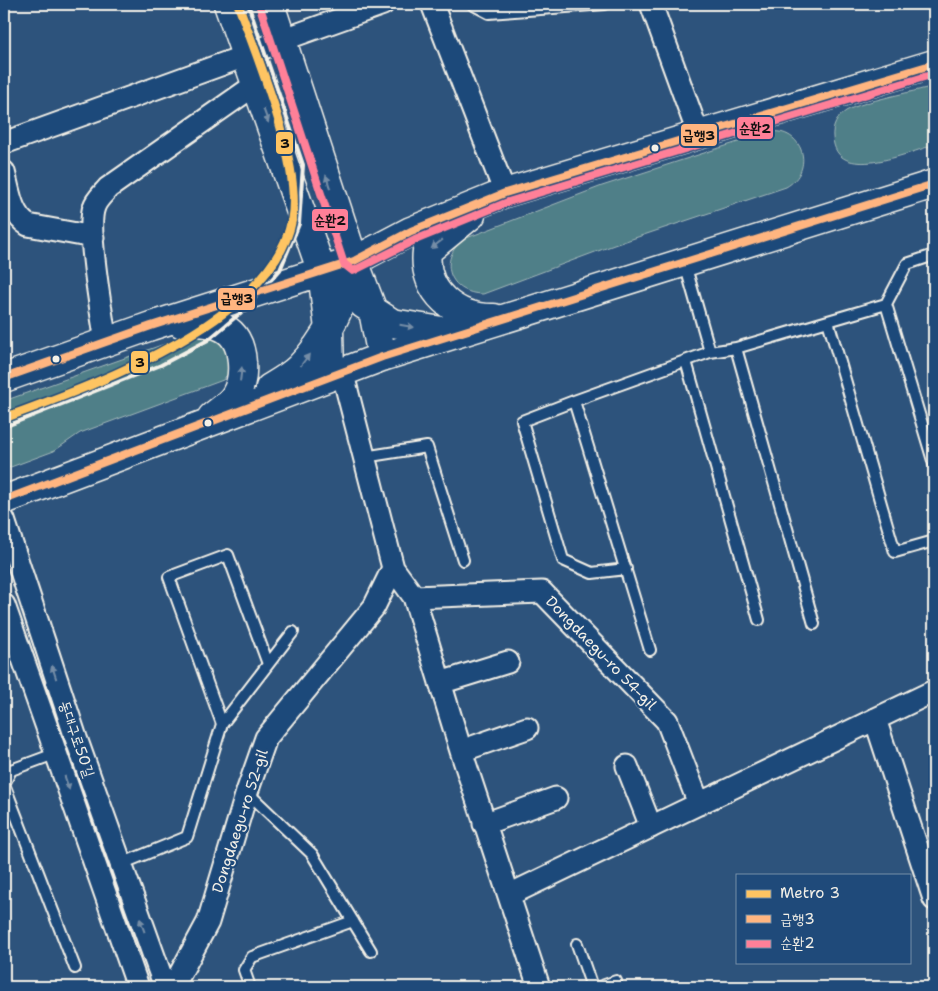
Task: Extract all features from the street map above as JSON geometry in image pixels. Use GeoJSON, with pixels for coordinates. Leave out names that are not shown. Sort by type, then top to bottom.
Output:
{"type":"FeatureCollection","features":[{"type":"Feature","properties":{"kind":"main road"},"geometry":{"type":"LineString","coordinates":[[228,4],[322,272],[336,373]]}},
{"type":"Feature","properties":{"kind":"main road"},"geometry":{"type":"LineString","coordinates":[[270,4],[354,261],[373,312],[382,356]]}},
{"type":"Feature","properties":{"kind":"main road"},"geometry":{"type":"LineString","coordinates":[[4,378],[151,326],[354,261],[411,231],[496,197],[934,64]]}},
{"type":"Feature","properties":{"kind":"main road"},"geometry":{"type":"LineString","coordinates":[[4,500],[382,356],[934,184]]}},
{"type":"Feature","properties":{"kind":"main road"},"geometry":{"type":"LineString","coordinates":[[496,197],[427,251],[426,263],[428,276],[437,293],[450,306],[480,318],[503,317]]}},
{"type":"Feature","properties":{"kind":"main road"},"geometry":{"type":"LineString","coordinates":[[239,411],[299,368],[329,329],[347,291],[354,261]]}},
{"type":"Feature","properties":{"kind":"main road"},"geometry":{"type":"LineString","coordinates":[[322,272],[373,312],[392,323],[453,333]]}},
{"type":"Feature","properties":{"kind":"main road"},"geometry":{"type":"LineString","coordinates":[[151,326],[202,322],[217,325],[232,333],[241,346],[243,376],[234,397],[203,424]]}},
{"type":"Feature","properties":{"kind":"street"},"geometry":{"type":"LineString","coordinates":[[4,143],[383,4]]}},
{"type":"Feature","properties":{"kind":"street"},"geometry":{"type":"LineString","coordinates":[[432,4],[496,197]]}},
{"type":"Feature","properties":{"kind":"street"},"geometry":{"type":"LineString","coordinates":[[651,4],[700,136]]}},
{"type":"Feature","properties":{"kind":"street"},"geometry":{"type":"LineString","coordinates":[[106,342],[93,237],[94,207],[108,188],[255,85]]}},
{"type":"Feature","properties":{"kind":"street"},"geometry":{"type":"LineString","coordinates":[[4,172],[10,218],[20,220],[28,225],[93,237]]}},
{"type":"Feature","properties":{"kind":"street"},"geometry":{"type":"LineString","coordinates":[[336,373],[364,457],[393,568],[414,597],[460,751],[539,987]]}},
{"type":"Feature","properties":{"kind":"street","name":"동대구로50길"},"geometry":{"type":"LineString","coordinates":[[4,520],[76,738],[165,987]]}},
{"type":"Feature","properties":{"kind":"street","name":"Dongdaegu-ro 52-gil"},"geometry":{"type":"LineString","coordinates":[[173,987],[208,922],[247,792],[266,738],[374,607],[393,568]]}},
{"type":"Feature","properties":{"kind":"street","name":"Dongdaegu-ro 54-gil"},"geometry":{"type":"LineString","coordinates":[[414,597],[542,592],[667,720],[699,804]]}},
{"type":"Feature","properties":{"kind":"street","name":"동대구로50길"},"geometry":{"type":"LineString","coordinates":[[4,605],[134,978],[149,968],[154,957]]}},
{"type":"Feature","properties":{"kind":"street"},"geometry":{"type":"LineString","coordinates":[[440,683],[508,662]]}},
{"type":"Feature","properties":{"kind":"street"},"geometry":{"type":"LineString","coordinates":[[509,895],[934,691]]}},
{"type":"Feature","properties":{"kind":"street"},"geometry":{"type":"LineString","coordinates":[[875,719],[934,899]]}},
{"type":"Feature","properties":{"kind":"street"},"geometry":{"type":"LineString","coordinates":[[460,751],[527,728]]}},
{"type":"Feature","properties":{"kind":"street"},"geometry":{"type":"LineString","coordinates":[[627,766],[651,827]]}},
{"type":"Feature","properties":{"kind":"street"},"geometry":{"type":"LineString","coordinates":[[484,824],[556,798]]}},
{"type":"Feature","properties":{"kind":"lane"},"geometry":{"type":"LineString","coordinates":[[472,4],[489,13],[605,4]]}},
{"type":"Feature","properties":{"kind":"lane"},"geometry":{"type":"LineString","coordinates":[[934,255],[907,264],[886,304],[934,464]]}},
{"type":"Feature","properties":{"kind":"lane"},"geometry":{"type":"LineString","coordinates":[[684,263],[710,352]]}},
{"type":"Feature","properties":{"kind":"lane"},"geometry":{"type":"LineString","coordinates":[[626,570],[592,573],[563,560],[522,421],[710,352],[736,348],[886,304]]}},
{"type":"Feature","properties":{"kind":"lane"},"geometry":{"type":"LineString","coordinates":[[828,321],[895,552],[934,541]]}},
{"type":"Feature","properties":{"kind":"lane"},"geometry":{"type":"LineString","coordinates":[[736,348],[814,624]]}},
{"type":"Feature","properties":{"kind":"lane"},"geometry":{"type":"LineString","coordinates":[[686,361],[758,620]]}},
{"type":"Feature","properties":{"kind":"lane"},"geometry":{"type":"LineString","coordinates":[[574,401],[650,650]]}},
{"type":"Feature","properties":{"kind":"lane"},"geometry":{"type":"LineString","coordinates":[[364,457],[426,447],[463,560]]}},
{"type":"Feature","properties":{"kind":"lane"},"geometry":{"type":"LineString","coordinates":[[222,724],[169,577],[228,555],[268,664]]}},
{"type":"Feature","properties":{"kind":"lane"},"geometry":{"type":"LineString","coordinates":[[121,864],[187,837],[222,724],[293,632]]}},
{"type":"Feature","properties":{"kind":"lane"},"geometry":{"type":"LineString","coordinates":[[57,753],[7,769],[4,784],[74,968]]}},
{"type":"Feature","properties":{"kind":"lane"},"geometry":{"type":"LineString","coordinates":[[247,792],[312,854],[372,951]]}},
{"type":"Feature","properties":{"kind":"lane"},"geometry":{"type":"LineString","coordinates":[[250,987],[244,970],[252,957],[353,922]]}},
{"type":"Feature","properties":{"kind":"lane"},"geometry":{"type":"LineString","coordinates":[[576,944],[592,987]]}},
{"type":"Feature","properties":{"kind":"lane"},"geometry":{"type":"LineString","coordinates":[[599,987],[616,981]]}},
{"type":"Feature","properties":{"kind":"green space"},"geometry":{"type":"Polygon","coordinates":[[[934,86],[934,145],[875,162],[859,162],[846,159],[837,151],[833,130],[843,113],[854,107],[876,100],[934,86]]]}},
{"type":"Feature","properties":{"kind":"green space"},"geometry":{"type":"Polygon","coordinates":[[[769,132],[781,132],[790,136],[797,143],[801,151],[803,161],[801,171],[795,180],[786,187],[614,245],[483,294],[462,288],[455,282],[451,274],[449,265],[451,256],[464,239],[602,186],[769,132]]]}},
{"type":"Feature","properties":{"kind":"green space"},"geometry":{"type":"Polygon","coordinates":[[[198,332],[225,339],[230,371],[223,380],[80,433],[54,451],[8,468],[4,457],[4,401],[198,332]]]}},
{"type":"Feature","properties":{"kind":"railway"},"geometry":{"type":"LineString","coordinates":[[4,427],[161,365],[208,340],[244,310],[280,270],[299,224],[303,165],[248,4]]}},
{"type":"Feature","properties":{"kind":"metro line","name":"3"},"geometry":{"type":"LineString","coordinates":[[4,418],[83,388],[173,345],[215,319],[251,289],[278,256],[292,219],[293,196],[290,170],[276,111],[238,4]]}},
{"type":"Feature","properties":{"kind":"transit line","name":"순환2"},"geometry":{"type":"LineString","coordinates":[[260,7],[344,264],[353,271],[415,240],[508,202],[934,74]]}},
{"type":"Feature","properties":{"kind":"transit line","name":"급행3"},"geometry":{"type":"LineString","coordinates":[[4,378],[151,326],[354,261],[411,231],[505,193],[934,64]]}},
{"type":"Feature","properties":{"kind":"transit line","name":"급행3"},"geometry":{"type":"LineString","coordinates":[[4,500],[382,357],[934,184]]}}]}
